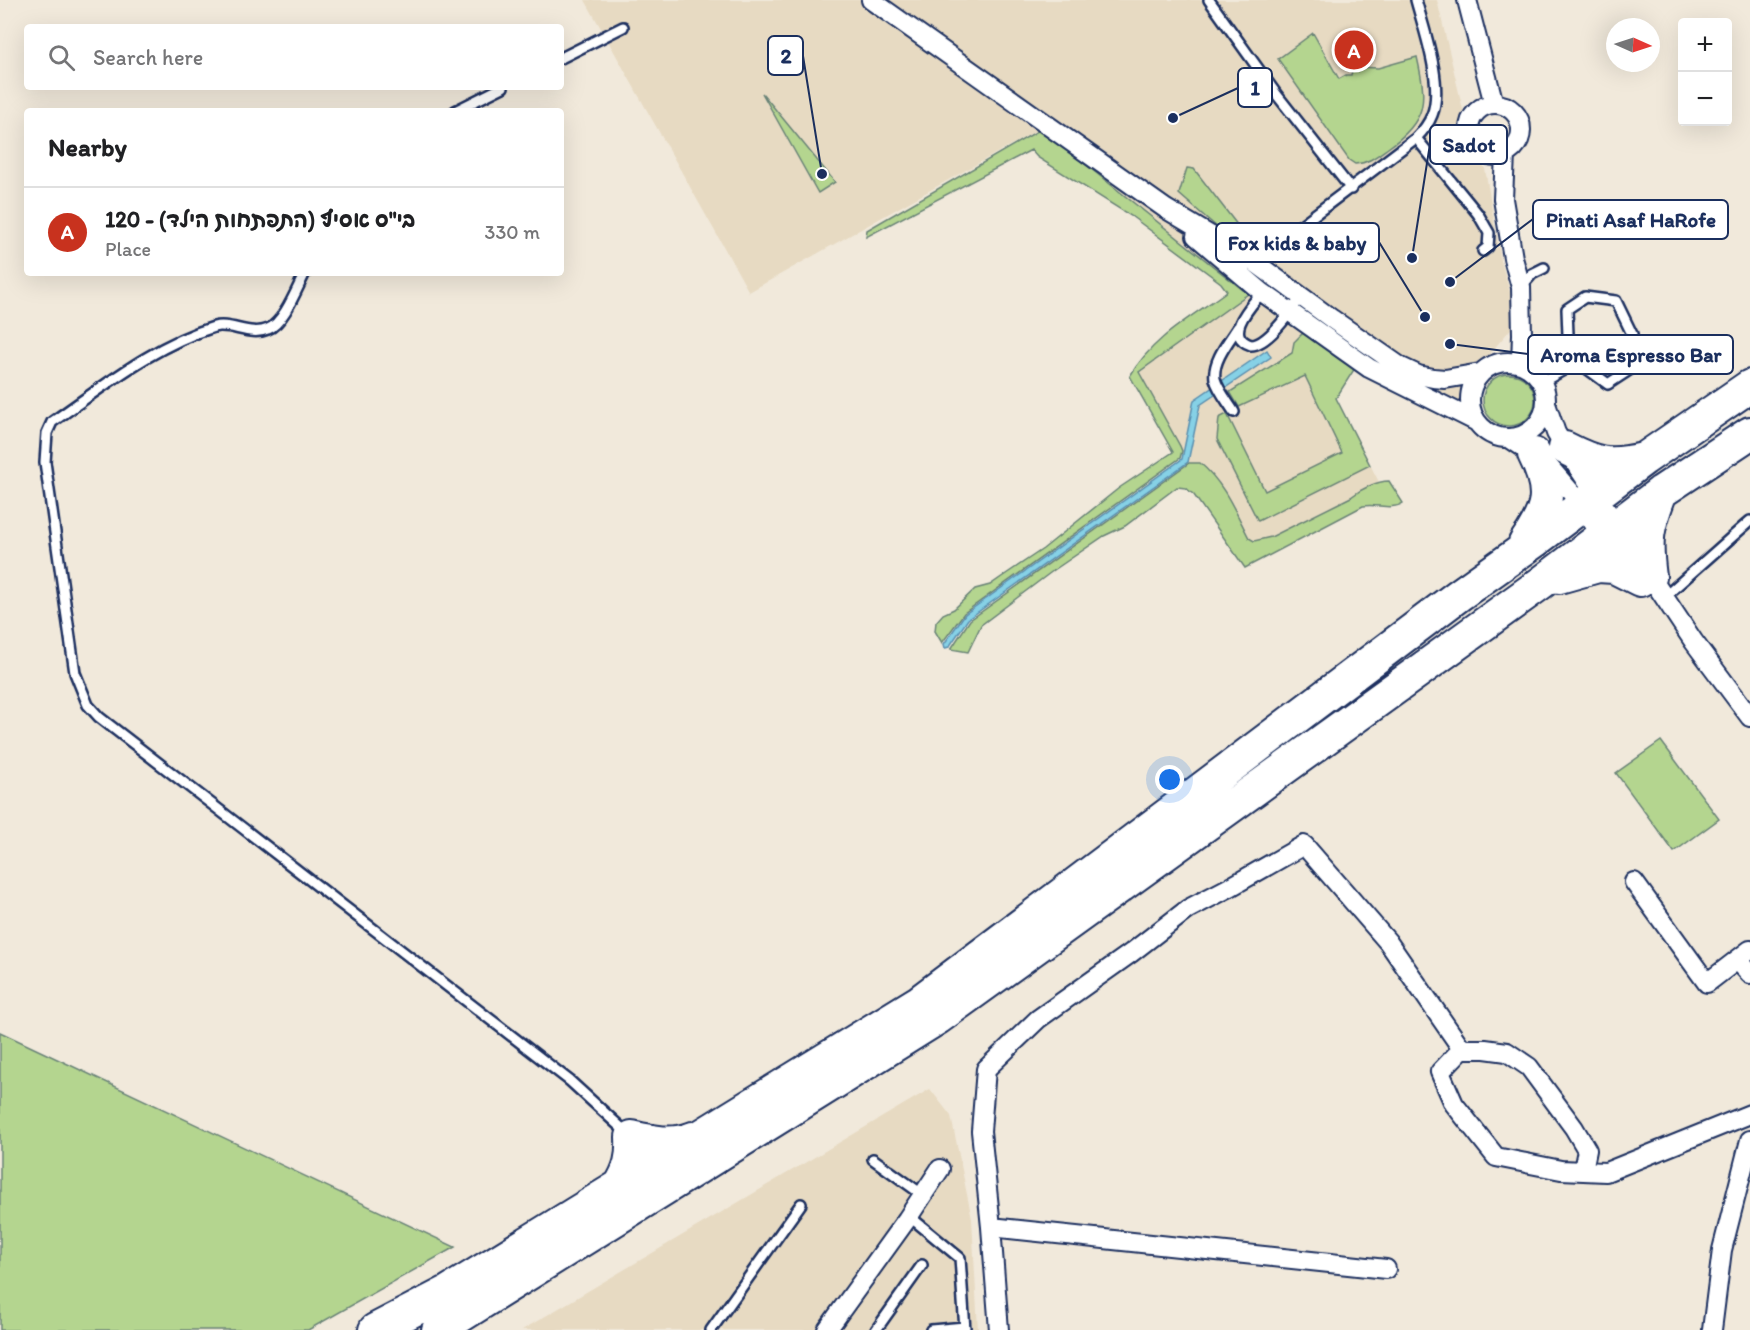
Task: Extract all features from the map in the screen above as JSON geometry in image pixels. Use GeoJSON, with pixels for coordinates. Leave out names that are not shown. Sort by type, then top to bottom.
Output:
{"type":"FeatureCollection","features":[{"type":"Feature","properties":{"kind":"highway"},"geometry":{"type":"LineString","coordinates":[[375,1330],[446,1293],[920,1001],[1449,602],[1519,553],[1644,459],[1750,386]]}},
{"type":"Feature","properties":{"kind":"highway"},"geometry":{"type":"LineString","coordinates":[[438,1330],[938,1018],[1541,583],[1661,492],[1750,433]]}},
{"type":"Feature","properties":{"kind":"highway"},"geometry":{"type":"LineString","coordinates":[[1519,553],[1540,522],[1546,505],[1547,488],[1543,472],[1522,446]]}},
{"type":"Feature","properties":{"kind":"highway"},"geometry":{"type":"LineString","coordinates":[[1564,448],[1592,461],[1614,465],[1644,459]]}},
{"type":"Feature","properties":{"kind":"highway"},"geometry":{"type":"LineString","coordinates":[[1653,589],[1647,551],[1648,530],[1661,492]]}},
{"type":"Feature","properties":{"kind":"highway"},"geometry":{"type":"LineString","coordinates":[[1541,583],[1598,566],[1614,567],[1653,589]]}},
{"type":"Feature","properties":{"kind":"highway"},"geometry":{"type":"LineString","coordinates":[[618,1187],[628,1174],[633,1156],[632,1137],[656,1143],[687,1141],[708,1131]]}},
{"type":"Feature","properties":{"kind":"street"},"geometry":{"type":"LineString","coordinates":[[871,0],[1166,209],[1253,261],[1401,367],[1418,375],[1445,379],[1480,372],[1496,363],[1508,361],[1521,363],[1535,373],[1542,382],[1546,404],[1556,434],[1589,500],[1609,531],[1749,715]]}},
{"type":"Feature","properties":{"kind":"street"},"geometry":{"type":"LineString","coordinates":[[1467,0],[1494,104]]}},
{"type":"Feature","properties":{"kind":"street"},"geometry":{"type":"LineString","coordinates":[[1494,104],[1507,106],[1514,111],[1521,125],[1519,141],[1505,154],[1483,153],[1471,139],[1469,130],[1471,122],[1482,108],[1494,104]]}},
{"type":"Feature","properties":{"kind":"street"},"geometry":{"type":"LineString","coordinates":[[1505,154],[1503,199],[1513,258],[1521,287],[1521,363]]}},
{"type":"Feature","properties":{"kind":"street"},"geometry":{"type":"LineString","coordinates":[[1166,209],[1241,276],[1369,368],[1475,420],[1490,434],[1522,446],[1544,461],[1589,500]]}},
{"type":"Feature","properties":{"kind":"street"},"geometry":{"type":"LineString","coordinates":[[1475,420],[1470,409],[1469,396],[1480,372]]}},
{"type":"Feature","properties":{"kind":"street"},"geometry":{"type":"LineString","coordinates":[[1522,446],[1525,434],[1534,428],[1543,415],[1546,404]]}},
{"type":"Feature","properties":{"kind":"street"},"geometry":{"type":"LineString","coordinates":[[999,1330],[981,1131],[986,1069],[1038,1019],[1188,909],[1304,845],[1388,942],[1461,1049]]}},
{"type":"Feature","properties":{"kind":"street"},"geometry":{"type":"LineString","coordinates":[[1634,882],[1707,983],[1744,955],[1750,974]]}},
{"type":"Feature","properties":{"kind":"street"},"geometry":{"type":"LineString","coordinates":[[1583,1170],[1587,1150],[1574,1128],[1529,1067],[1507,1052],[1461,1049],[1440,1072],[1454,1104],[1496,1157],[1561,1170],[1606,1172],[1750,1114]]}},
{"type":"Feature","properties":{"kind":"street"},"geometry":{"type":"LineString","coordinates":[[1712,1330],[1722,1250],[1750,1140]]}},
{"type":"Feature","properties":{"kind":"street"},"geometry":{"type":"LineString","coordinates":[[827,1330],[940,1169]]}},
{"type":"Feature","properties":{"kind":"street"},"geometry":{"type":"LineString","coordinates":[[991,1227],[1386,1269]]}},
{"type":"Feature","properties":{"kind":"lane"},"geometry":{"type":"LineString","coordinates":[[1209,0],[1276,95],[1351,189]]}},
{"type":"Feature","properties":{"kind":"lane"},"geometry":{"type":"LineString","coordinates":[[1241,276],[1253,261],[1351,189],[1416,138],[1425,128],[1432,115],[1436,93],[1416,0]]}},
{"type":"Feature","properties":{"kind":"lane"},"geometry":{"type":"LineString","coordinates":[[564,56],[623,27]]}},
{"type":"Feature","properties":{"kind":"lane"},"geometry":{"type":"LineString","coordinates":[[461,108],[497,90]]}},
{"type":"Feature","properties":{"kind":"lane"},"geometry":{"type":"LineString","coordinates":[[1416,138],[1478,214],[1489,233],[1488,247],[1483,251]]}},
{"type":"Feature","properties":{"kind":"lane"},"geometry":{"type":"LineString","coordinates":[[1521,287],[1532,274],[1544,268]]}},
{"type":"Feature","properties":{"kind":"lane"},"geometry":{"type":"LineString","coordinates":[[303,276],[280,320],[268,330],[253,331],[216,326],[158,350],[52,422],[47,433],[45,462],[75,673],[88,705],[99,717],[570,1081],[632,1137]]}},
{"type":"Feature","properties":{"kind":"lane"},"geometry":{"type":"LineString","coordinates":[[1234,412],[1216,382],[1215,367],[1238,326],[1262,292]]}},
{"type":"Feature","properties":{"kind":"lane"},"geometry":{"type":"LineString","coordinates":[[1238,326],[1238,336],[1242,341],[1257,345],[1263,342],[1290,313],[1301,297]]}},
{"type":"Feature","properties":{"kind":"lane"},"geometry":{"type":"LineString","coordinates":[[1585,297],[1616,301],[1632,334],[1634,367],[1608,384],[1578,362],[1568,335],[1567,309],[1585,297]]}},
{"type":"Feature","properties":{"kind":"lane"},"geometry":{"type":"LineString","coordinates":[[1542,382],[1578,362]]}},
{"type":"Feature","properties":{"kind":"lane"},"geometry":{"type":"LineString","coordinates":[[1653,589],[1750,521]]}},
{"type":"Feature","properties":{"kind":"lane"},"geometry":{"type":"LineString","coordinates":[[873,1159],[923,1195]]}},
{"type":"Feature","properties":{"kind":"lane"},"geometry":{"type":"LineString","coordinates":[[711,1330],[801,1204]]}},
{"type":"Feature","properties":{"kind":"lane"},"geometry":{"type":"LineString","coordinates":[[909,1216],[960,1258],[965,1328],[931,1330]]}},
{"type":"Feature","properties":{"kind":"lane"},"geometry":{"type":"LineString","coordinates":[[876,1330],[922,1266]]}},
{"type":"Feature","properties":{"kind":"shaded area"},"geometry":{"type":"Polygon","coordinates":[[[585,0],[1437,0],[1469,135],[1484,163],[1501,261],[1514,306],[1515,324],[1486,358],[1454,415],[1355,368],[1336,398],[1381,486],[1247,565],[1137,374],[1248,294],[1041,128],[749,292],[585,0]]]}},
{"type":"Feature","properties":{"kind":"shaded area"},"geometry":{"type":"Polygon","coordinates":[[[930,1089],[951,1116],[972,1219],[978,1330],[522,1330],[930,1089]]]}},
{"type":"Feature","properties":{"kind":"green space"},"geometry":{"type":"Polygon","coordinates":[[[1313,33],[1339,79],[1351,75],[1352,71],[1357,71],[1358,67],[1378,68],[1417,57],[1423,98],[1417,119],[1401,138],[1369,161],[1355,164],[1349,160],[1278,59],[1313,33]]]}},
{"type":"Feature","properties":{"kind":"green space"},"geometry":{"type":"Polygon","coordinates":[[[762,93],[835,182],[818,193],[762,93]]]}},
{"type":"Feature","properties":{"kind":"green space"},"geometry":{"type":"Polygon","coordinates":[[[1041,129],[1248,294],[1139,372],[1180,446],[1182,451],[1180,458],[964,613],[942,643],[935,631],[936,622],[943,614],[954,609],[975,589],[990,585],[1043,549],[1119,488],[1173,452],[1130,376],[1139,362],[1162,339],[1227,291],[1221,283],[1131,216],[1037,157],[1031,150],[866,237],[867,230],[1041,129]]]}},
{"type":"Feature","properties":{"kind":"green space"},"geometry":{"type":"Polygon","coordinates":[[[1187,168],[1194,169],[1238,226],[1234,242],[1179,194],[1187,168]]]}},
{"type":"Feature","properties":{"kind":"green space"},"geometry":{"type":"Polygon","coordinates":[[[1303,333],[1355,368],[1336,398],[1370,465],[1258,521],[1217,439],[1219,418],[1227,414],[1265,491],[1342,453],[1305,376],[1239,407],[1230,392],[1292,353],[1294,342],[1303,333]]]}},
{"type":"Feature","properties":{"kind":"green space"},"geometry":{"type":"Polygon","coordinates":[[[1509,374],[1523,378],[1531,386],[1535,400],[1531,414],[1523,422],[1509,426],[1495,422],[1487,414],[1483,400],[1487,386],[1495,378],[1509,374]]]}},
{"type":"Feature","properties":{"kind":"green space"},"geometry":{"type":"Polygon","coordinates":[[[1189,463],[1200,463],[1216,479],[1249,538],[1254,541],[1271,537],[1379,482],[1389,481],[1403,503],[1389,507],[1363,506],[1245,568],[1194,495],[1186,488],[1177,487],[1125,526],[1104,536],[1054,570],[981,625],[968,652],[951,649],[970,620],[1189,463]]]}},
{"type":"Feature","properties":{"kind":"green space"},"geometry":{"type":"Polygon","coordinates":[[[1661,741],[1719,819],[1674,852],[1616,773],[1661,741]]]}},
{"type":"Feature","properties":{"kind":"green space"},"geometry":{"type":"Polygon","coordinates":[[[0,1032],[455,1247],[308,1330],[0,1330],[0,1032]]]}},
{"type":"Feature","properties":{"kind":"water"},"geometry":{"type":"Polygon","coordinates":[[[1267,350],[1271,357],[1200,405],[1188,462],[968,619],[949,647],[945,648],[944,644],[965,614],[1182,459],[1194,400],[1267,350]]]}},
{"type":"Feature","properties":{"kind":"place","name":"בי\"ס אסיף (התפתחות הילד) - 120"},"geometry":{"type":"Point","coordinates":[1354,50]}},
{"type":"Feature","properties":{"kind":"place","name":"1"},"geometry":{"type":"Point","coordinates":[1173,118]}},
{"type":"Feature","properties":{"kind":"place","name":"2"},"geometry":{"type":"Point","coordinates":[822,174]}},
{"type":"Feature","properties":{"kind":"place","name":"Sadot"},"geometry":{"type":"Point","coordinates":[1412,258]}},
{"type":"Feature","properties":{"kind":"place","name":"Pinati Asaf HaRofe"},"geometry":{"type":"Point","coordinates":[1450,282]}},
{"type":"Feature","properties":{"kind":"place","name":"Fox kids & baby"},"geometry":{"type":"Point","coordinates":[1425,317]}},
{"type":"Feature","properties":{"kind":"place","name":"Aroma Espresso Bar"},"geometry":{"type":"Point","coordinates":[1450,344]}}]}
